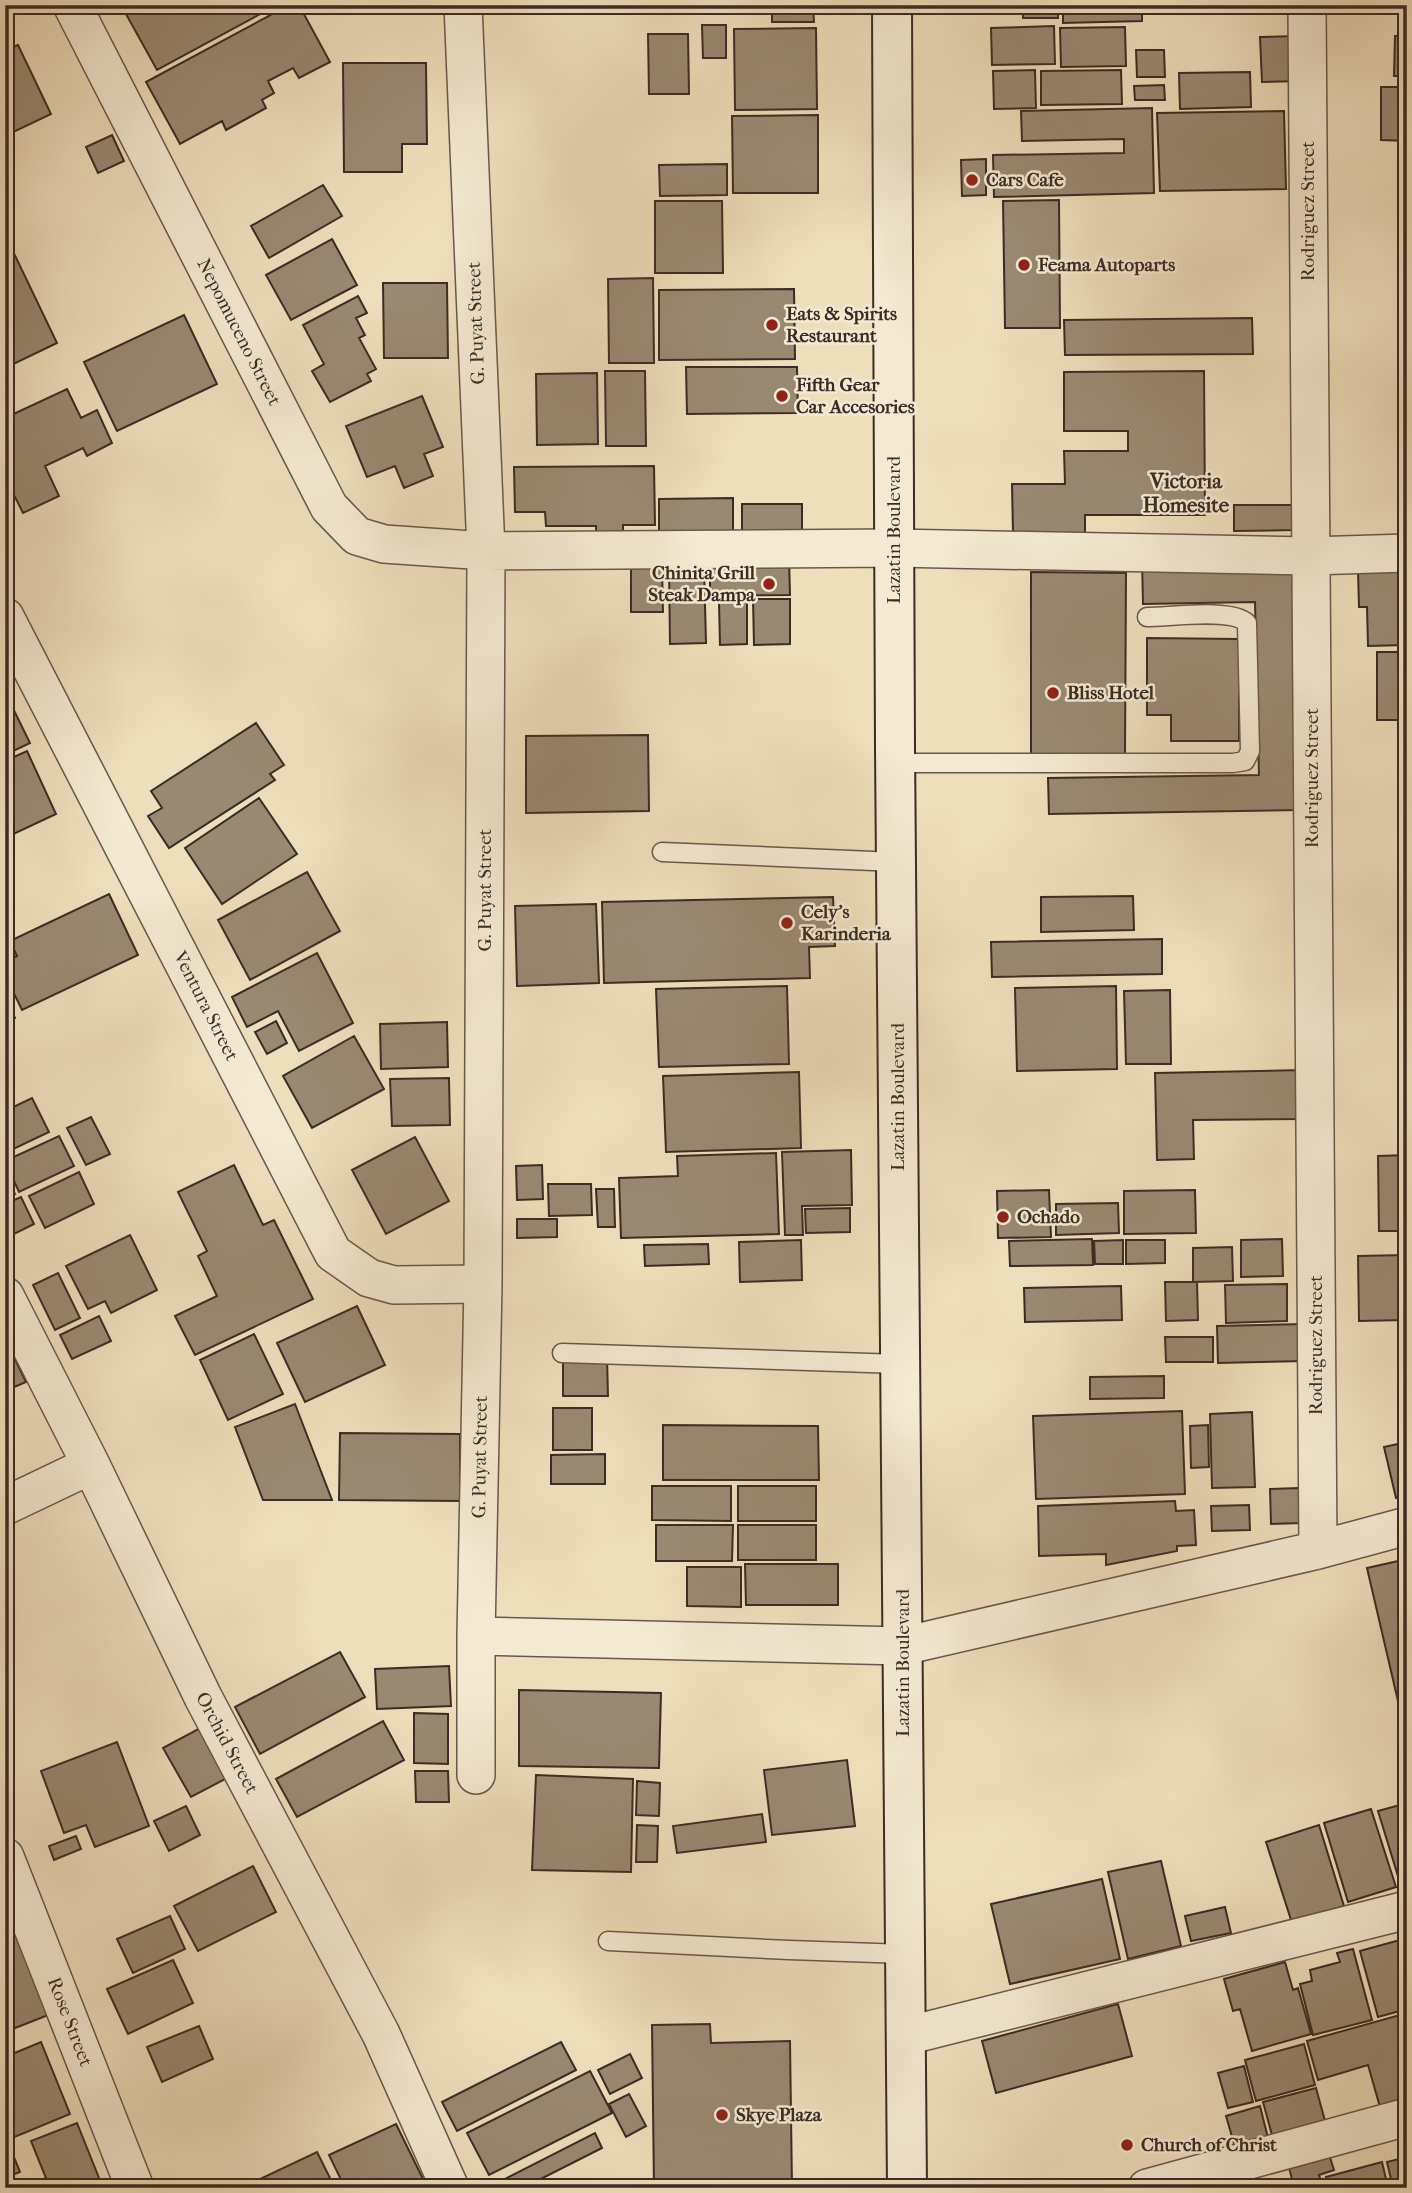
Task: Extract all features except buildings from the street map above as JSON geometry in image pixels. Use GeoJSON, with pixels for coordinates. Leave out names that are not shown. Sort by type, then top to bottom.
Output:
{"type":"FeatureCollection","features":[{"type":"Feature","properties":{"kind":"main road","name":"Lazatin Boulevard"},"geometry":{"type":"LineString","coordinates":[[892,5],[895,763],[907,2188]]}},
{"type":"Feature","properties":{"kind":"street","name":"Nepomuceno Street"},"geometry":{"type":"LineString","coordinates":[[72,5],[329,507],[357,536],[384,544],[486,551],[894,548],[1310,556],[1407,553]]}},
{"type":"Feature","properties":{"kind":"street","name":"G. Puyat Street"},"geometry":{"type":"LineString","coordinates":[[463,5],[486,551],[483,1284],[476,1775]]}},
{"type":"Feature","properties":{"kind":"street","name":"Rodriguez Street"},"geometry":{"type":"LineString","coordinates":[[1307,5],[1318,1550]]}},
{"type":"Feature","properties":{"kind":"street","name":"Ventura Street"},"geometry":{"type":"LineString","coordinates":[[5,617],[333,1253],[369,1278],[394,1285],[483,1284]]}},
{"type":"Feature","properties":{"kind":"street","name":"Orchid Street"},"geometry":{"type":"LineString","coordinates":[[5,1296],[91,1465],[203,1697],[381,2034],[450,2188]]}},
{"type":"Feature","properties":{"kind":"street"},"geometry":{"type":"LineString","coordinates":[[5,1506],[91,1465]]}},
{"type":"Feature","properties":{"kind":"street"},"geometry":{"type":"LineString","coordinates":[[476,1636],[903,1646],[1318,1550],[1407,1526]]}},
{"type":"Feature","properties":{"kind":"street","name":"Rose Street"},"geometry":{"type":"LineString","coordinates":[[5,1857],[135,2188]]}},
{"type":"Feature","properties":{"kind":"street"},"geometry":{"type":"LineString","coordinates":[[905,2036],[1407,1910]]}},
{"type":"Feature","properties":{"kind":"street"},"geometry":{"type":"LineString","coordinates":[[1147,2188],[1407,2118]]}},
{"type":"Feature","properties":{"kind":"lane"},"geometry":{"type":"LineString","coordinates":[[895,763],[1245,761],[1250,751],[1247,623],[1243,618],[1226,615],[1147,617]]}},
{"type":"Feature","properties":{"kind":"lane"},"geometry":{"type":"LineString","coordinates":[[663,852],[896,862]]}},
{"type":"Feature","properties":{"kind":"lane"},"geometry":{"type":"LineString","coordinates":[[562,1353],[900,1364]]}},
{"type":"Feature","properties":{"kind":"lane"},"geometry":{"type":"LineString","coordinates":[[608,1941],[905,1954]]}},
{"type":"Feature","properties":{"kind":"place","name":"Cars Cafe"},"geometry":{"type":"Point","coordinates":[972,180]}},
{"type":"Feature","properties":{"kind":"place","name":"Feama Autoparts"},"geometry":{"type":"Point","coordinates":[1024,265]}},
{"type":"Feature","properties":{"kind":"place","name":"Eats & Spirits Restaurant"},"geometry":{"type":"Point","coordinates":[772,325]}},
{"type":"Feature","properties":{"kind":"place","name":"Fifth Gear Car Accesories"},"geometry":{"type":"Point","coordinates":[782,396]}},
{"type":"Feature","properties":{"kind":"place","name":"Chinita Grill Steak Dampa"},"geometry":{"type":"Point","coordinates":[769,584]}},
{"type":"Feature","properties":{"kind":"place","name":"Bliss Hotel"},"geometry":{"type":"Point","coordinates":[1053,693]}},
{"type":"Feature","properties":{"kind":"place","name":"Cely's Karinderia"},"geometry":{"type":"Point","coordinates":[787,923]}},
{"type":"Feature","properties":{"kind":"place","name":"Ochado"},"geometry":{"type":"Point","coordinates":[1003,1217]}},
{"type":"Feature","properties":{"kind":"place","name":"Skye Plaza"},"geometry":{"type":"Point","coordinates":[722,2115]}},
{"type":"Feature","properties":{"kind":"place","name":"Church of Christ"},"geometry":{"type":"Point","coordinates":[1127,2145]}},
{"type":"Feature","properties":{"kind":"district","name":"Victoria Homesite"},"geometry":{"type":"Point","coordinates":[1186,493]}}]}
